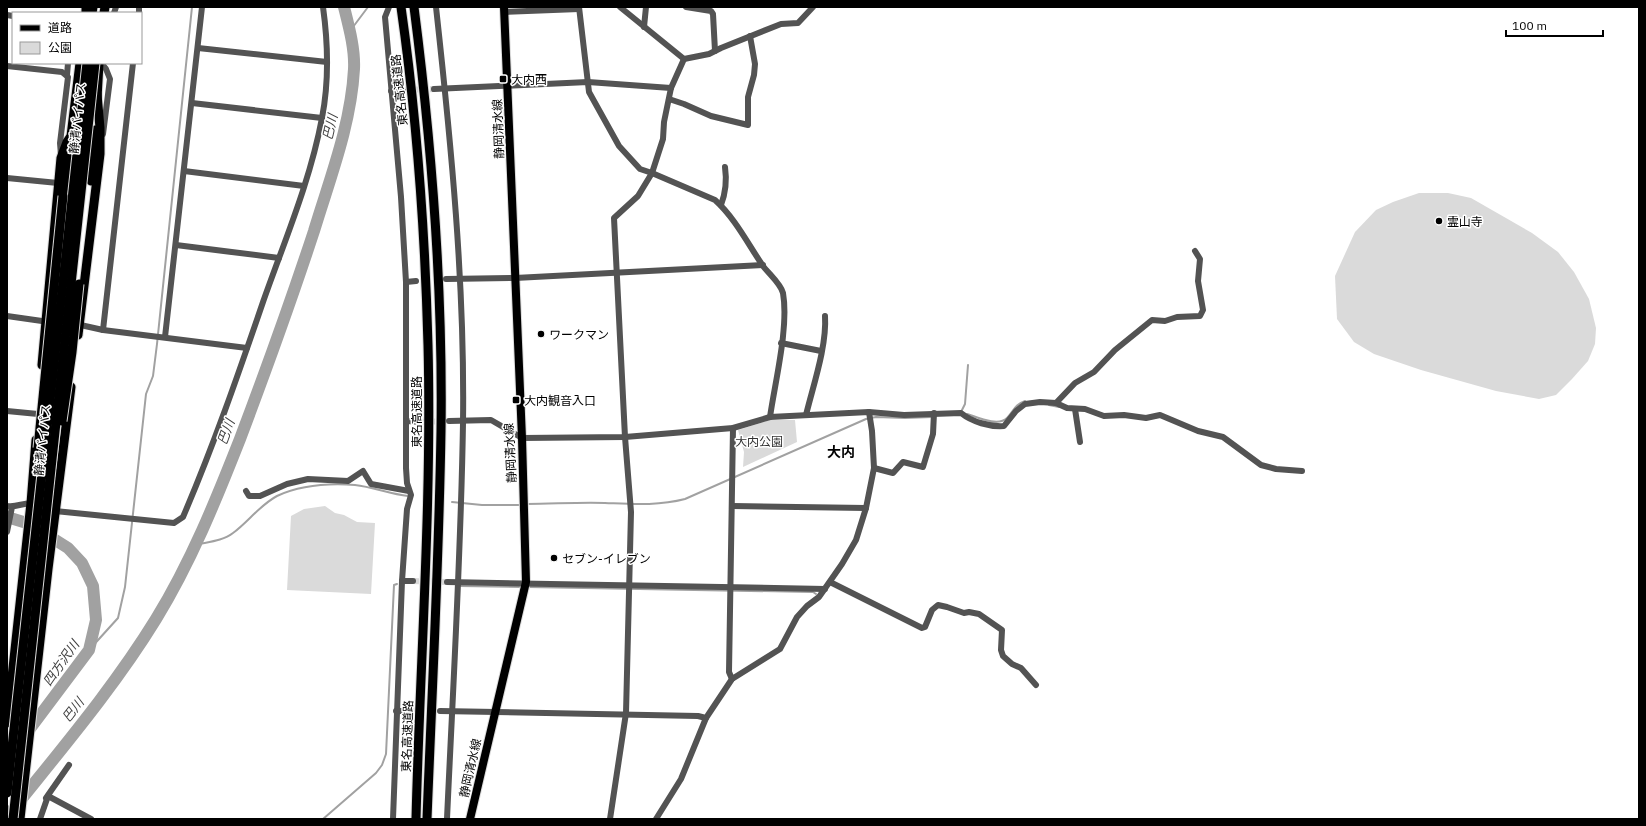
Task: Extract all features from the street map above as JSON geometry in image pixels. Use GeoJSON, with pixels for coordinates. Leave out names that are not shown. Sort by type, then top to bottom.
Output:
{"type":"FeatureCollection","features":[{"type":"Feature","properties":{"kind":"highway","name":"東名高速道路"},"geometry":{"type":"LineString","coordinates":[[401,7],[415,118],[424,249],[428,346],[427,512],[416,819]]}},
{"type":"Feature","properties":{"kind":"highway","name":"東名高速道路"},"geometry":{"type":"LineString","coordinates":[[414,7],[433,183],[440,346],[440,460],[427,819]]}},
{"type":"Feature","properties":{"kind":"highway"},"geometry":{"type":"LineString","coordinates":[[7,723],[34,506],[63,196],[80,64]]}},
{"type":"Feature","properties":{"kind":"highway","name":"静清バイパス"},"geometry":{"type":"LineString","coordinates":[[7,793],[34,506],[87,64]]}},
{"type":"Feature","properties":{"kind":"highway","name":"静清バイパス"},"geometry":{"type":"LineString","coordinates":[[13,819],[95,64]]}},
{"type":"Feature","properties":{"kind":"highway"},"geometry":{"type":"LineString","coordinates":[[48,500],[58,455],[72,352],[90,190],[100,64]]}},
{"type":"Feature","properties":{"kind":"highway"},"geometry":{"type":"LineString","coordinates":[[20,819],[100,146],[100,112],[97,94]]}},
{"type":"Feature","properties":{"kind":"highway"},"geometry":{"type":"LineString","coordinates":[[34,506],[38,414],[58,183],[61,158],[66,142],[71,136]]}},
{"type":"Feature","properties":{"kind":"main road","name":"静岡清水線"},"geometry":{"type":"LineString","coordinates":[[470,819],[526,582],[522,438],[504,9]]}},
{"type":"Feature","properties":{"kind":"street"},"geometry":{"type":"LineString","coordinates":[[165,337],[202,7]]}},
{"type":"Feature","properties":{"kind":"street"},"geometry":{"type":"LineString","coordinates":[[8,529],[10,508],[22,503],[34,506],[174,523],[183,517],[216,438],[304,186],[322,118],[327,62],[327,41],[323,7]]}},
{"type":"Feature","properties":{"kind":"street"},"geometry":{"type":"LineString","coordinates":[[389,7],[385,17],[406,282],[406,468],[410,493],[402,581],[393,819]]}},
{"type":"Feature","properties":{"kind":"street"},"geometry":{"type":"LineString","coordinates":[[436,7],[445,88],[460,279],[463,421],[458,582],[446,819]]}},
{"type":"Feature","properties":{"kind":"street"},"geometry":{"type":"LineString","coordinates":[[620,7],[684,59],[709,54],[781,24],[798,23],[813,7]]}},
{"type":"Feature","properties":{"kind":"street"},"geometry":{"type":"LineString","coordinates":[[644,27],[646,7]]}},
{"type":"Feature","properties":{"kind":"street"},"geometry":{"type":"LineString","coordinates":[[686,7],[711,11],[713,14],[715,51]]}},
{"type":"Feature","properties":{"kind":"street"},"geometry":{"type":"LineString","coordinates":[[504,9],[579,8],[589,92],[612,137],[640,169],[708,196],[721,205],[782,291],[785,308],[782,343],[770,417]]}},
{"type":"Feature","properties":{"kind":"street"},"geometry":{"type":"LineString","coordinates":[[669,99],[711,116],[748,125],[748,97],[754,75],[755,64],[750,36]]}},
{"type":"Feature","properties":{"kind":"street"},"geometry":{"type":"LineString","coordinates":[[198,48],[327,62]]}},
{"type":"Feature","properties":{"kind":"street"},"geometry":{"type":"LineString","coordinates":[[610,819],[626,714],[631,512],[625,437],[614,218],[638,196],[652,173],[663,139],[664,122],[671,88],[684,59]]}},
{"type":"Feature","properties":{"kind":"street"},"geometry":{"type":"LineString","coordinates":[[61,158],[60,143],[68,77],[68,64]]}},
{"type":"Feature","properties":{"kind":"street"},"geometry":{"type":"LineString","coordinates":[[100,146],[105,123],[110,80],[106,69],[101,64]]}},
{"type":"Feature","properties":{"kind":"street"},"geometry":{"type":"LineString","coordinates":[[103,330],[133,64]]}},
{"type":"Feature","properties":{"kind":"street"},"geometry":{"type":"LineString","coordinates":[[7,66],[62,72],[67,74]]}},
{"type":"Feature","properties":{"kind":"street"},"geometry":{"type":"LineString","coordinates":[[434,89],[588,82],[671,88]]}},
{"type":"Feature","properties":{"kind":"street"},"geometry":{"type":"LineString","coordinates":[[391,91],[403,90]]}},
{"type":"Feature","properties":{"kind":"street"},"geometry":{"type":"LineString","coordinates":[[192,103],[322,118]]}},
{"type":"Feature","properties":{"kind":"street"},"geometry":{"type":"LineString","coordinates":[[721,205],[727,184],[725,167]]}},
{"type":"Feature","properties":{"kind":"street"},"geometry":{"type":"LineString","coordinates":[[184,171],[304,186]]}},
{"type":"Feature","properties":{"kind":"street"},"geometry":{"type":"LineString","coordinates":[[7,178],[58,183]]}},
{"type":"Feature","properties":{"kind":"street"},"geometry":{"type":"LineString","coordinates":[[176,245],[279,258]]}},
{"type":"Feature","properties":{"kind":"street"},"geometry":{"type":"LineString","coordinates":[[1056,403],[1075,383],[1094,372],[1115,350],[1152,320],[1165,321],[1177,317],[1200,316],[1203,310],[1198,281],[1200,259],[1195,251]]}},
{"type":"Feature","properties":{"kind":"street"},"geometry":{"type":"LineString","coordinates":[[446,279],[515,278],[763,265]]}},
{"type":"Feature","properties":{"kind":"street"},"geometry":{"type":"LineString","coordinates":[[406,282],[416,281]]}},
{"type":"Feature","properties":{"kind":"street"},"geometry":{"type":"LineString","coordinates":[[7,316],[247,348]]}},
{"type":"Feature","properties":{"kind":"street"},"geometry":{"type":"LineString","coordinates":[[806,415],[822,351],[826,326],[825,316]]}},
{"type":"Feature","properties":{"kind":"street"},"geometry":{"type":"LineString","coordinates":[[782,343],[822,351]]}},
{"type":"Feature","properties":{"kind":"street"},"geometry":{"type":"LineString","coordinates":[[449,421],[491,420],[522,438],[625,437],[733,428],[770,417],[869,412],[904,415],[961,413],[966,417],[984,424],[1004,426],[1025,404],[1056,403],[1067,408],[1085,409],[1104,416],[1124,415],[1146,418],[1160,414],[1198,431],[1223,437],[1261,465],[1276,469],[1302,471]]}},
{"type":"Feature","properties":{"kind":"street"},"geometry":{"type":"LineString","coordinates":[[1075,409],[1080,442]]}},
{"type":"Feature","properties":{"kind":"street"},"geometry":{"type":"LineString","coordinates":[[7,411],[38,414]]}},
{"type":"Feature","properties":{"kind":"street"},"geometry":{"type":"LineString","coordinates":[[656,819],[681,779],[706,718],[732,679],[780,649],[797,617],[807,606],[819,597],[856,540],[866,508],[874,468],[869,412]]}},
{"type":"Feature","properties":{"kind":"street"},"geometry":{"type":"LineString","coordinates":[[874,468],[893,473],[903,462],[923,467],[933,434],[934,413]]}},
{"type":"Feature","properties":{"kind":"street"},"geometry":{"type":"LineString","coordinates":[[407,421],[420,422]]}},
{"type":"Feature","properties":{"kind":"street"},"geometry":{"type":"LineString","coordinates":[[732,679],[729,672],[733,506],[733,428]]}},
{"type":"Feature","properties":{"kind":"street"},"geometry":{"type":"LineString","coordinates":[[246,491],[249,496],[260,496],[287,484],[308,479],[348,481],[363,471],[371,484],[410,493]]}},
{"type":"Feature","properties":{"kind":"street"},"geometry":{"type":"LineString","coordinates":[[733,506],[866,508]]}},
{"type":"Feature","properties":{"kind":"street"},"geometry":{"type":"LineString","coordinates":[[402,581],[413,582]]}},
{"type":"Feature","properties":{"kind":"street"},"geometry":{"type":"LineString","coordinates":[[447,582],[526,582],[825,589]]}},
{"type":"Feature","properties":{"kind":"street"},"geometry":{"type":"LineString","coordinates":[[830,582],[922,628],[925,627],[932,610],[938,605],[964,613],[969,612],[978,614],[1002,630],[1001,650],[1003,656],[1012,664],[1021,668],[1036,685]]}},
{"type":"Feature","properties":{"kind":"street"},"geometry":{"type":"LineString","coordinates":[[396,711],[408,711]]}},
{"type":"Feature","properties":{"kind":"street"},"geometry":{"type":"LineString","coordinates":[[440,711],[626,714],[698,716],[706,718]]}},
{"type":"Feature","properties":{"kind":"street"},"geometry":{"type":"LineString","coordinates":[[36,819],[41,805],[69,765]]}},
{"type":"Feature","properties":{"kind":"street"},"geometry":{"type":"LineString","coordinates":[[40,819],[48,796]]}},
{"type":"Feature","properties":{"kind":"street"},"geometry":{"type":"LineString","coordinates":[[48,796],[91,819]]}},
{"type":"Feature","properties":{"kind":"green space"},"geometry":{"type":"Polygon","coordinates":[[[1419,193],[1448,193],[1471,198],[1532,233],[1558,252],[1574,272],[1589,299],[1596,328],[1595,344],[1588,361],[1556,395],[1539,399],[1496,391],[1421,370],[1374,354],[1354,342],[1337,319],[1335,276],[1355,232],[1376,210],[1419,193]]]}},
{"type":"Feature","properties":{"kind":"green space","name":"大内公園"},"geometry":{"type":"Polygon","coordinates":[[[770,420],[795,420],[797,442],[743,467],[744,452],[738,430],[770,420]]]}},
{"type":"Feature","properties":{"kind":"green space"},"geometry":{"type":"Polygon","coordinates":[[[325,506],[335,513],[344,515],[357,522],[375,523],[371,594],[287,590],[291,516],[304,509],[325,506]]]}},
{"type":"Feature","properties":{"kind":"waterway"},"geometry":{"type":"LineString","coordinates":[[89,650],[118,618],[125,587],[146,394],[153,376],[157,344],[192,7]]}},
{"type":"Feature","properties":{"kind":"waterway","name":"巴川"},"geometry":{"type":"LineString","coordinates":[[7,817],[103,696],[156,619],[192,553],[222,485],[278,335],[314,231],[339,151],[349,110],[354,69],[354,54],[344,7]]}},
{"type":"Feature","properties":{"kind":"waterway"},"geometry":{"type":"LineString","coordinates":[[350,31],[368,7]]}},
{"type":"Feature","properties":{"kind":"waterway"},"geometry":{"type":"LineString","coordinates":[[961,412],[965,404],[968,365]]}},
{"type":"Feature","properties":{"kind":"waterway"},"geometry":{"type":"LineString","coordinates":[[967,414],[987,420],[998,422],[1003,421],[1016,406],[1025,401]]}},
{"type":"Feature","properties":{"kind":"waterway"},"geometry":{"type":"LineString","coordinates":[[1049,405],[1059,407]]}},
{"type":"Feature","properties":{"kind":"waterway"},"geometry":{"type":"LineString","coordinates":[[527,504],[645,504],[665,503],[685,499],[866,419],[876,417],[932,417]]}},
{"type":"Feature","properties":{"kind":"waterway"},"geometry":{"type":"LineString","coordinates":[[195,545],[220,540],[229,536],[271,500],[286,492],[296,489],[335,484],[355,485],[408,496]]}},
{"type":"Feature","properties":{"kind":"waterway"},"geometry":{"type":"LineString","coordinates":[[452,502],[482,505],[522,505]]}},
{"type":"Feature","properties":{"kind":"waterway","name":"四方沢川"},"geometry":{"type":"LineString","coordinates":[[7,517],[30,524],[68,548],[82,563],[93,586],[96,620],[89,650],[26,734]]}},
{"type":"Feature","properties":{"kind":"waterway"},"geometry":{"type":"LineString","coordinates":[[323,819],[376,773],[382,765],[386,754],[394,585],[397,584]]}},
{"type":"Feature","properties":{"kind":"waterway"},"geometry":{"type":"LineString","coordinates":[[460,586],[523,587]]}},
{"type":"Feature","properties":{"kind":"waterway"},"geometry":{"type":"LineString","coordinates":[[528,587],[813,592],[816,594]]}},
{"type":"Feature","properties":{"kind":"tunnel"},"geometry":{"type":"LineString","coordinates":[[403,90],[434,89]]}},
{"type":"Feature","properties":{"kind":"tunnel"},"geometry":{"type":"LineString","coordinates":[[420,422],[445,421]]}},
{"type":"Feature","properties":{"kind":"tunnel"},"geometry":{"type":"LineString","coordinates":[[413,581],[447,582]]}},
{"type":"Feature","properties":{"kind":"tunnel"},"geometry":{"type":"LineString","coordinates":[[408,711],[434,711]]}},
{"type":"Feature","properties":{"kind":"place","name":"大内西"},"geometry":{"type":"Point","coordinates":[503,79]}},
{"type":"Feature","properties":{"kind":"place","name":"霊山寺"},"geometry":{"type":"Point","coordinates":[1439,221]}},
{"type":"Feature","properties":{"kind":"place","name":"ワークマン"},"geometry":{"type":"Point","coordinates":[541,334]}},
{"type":"Feature","properties":{"kind":"place","name":"大内観音入口"},"geometry":{"type":"Point","coordinates":[516,400]}},
{"type":"Feature","properties":{"kind":"place","name":"セブン-イレブン"},"geometry":{"type":"Point","coordinates":[554,558]}},
{"type":"Feature","properties":{"kind":"district","name":"大内"},"geometry":{"type":"Point","coordinates":[841,452]}}]}
